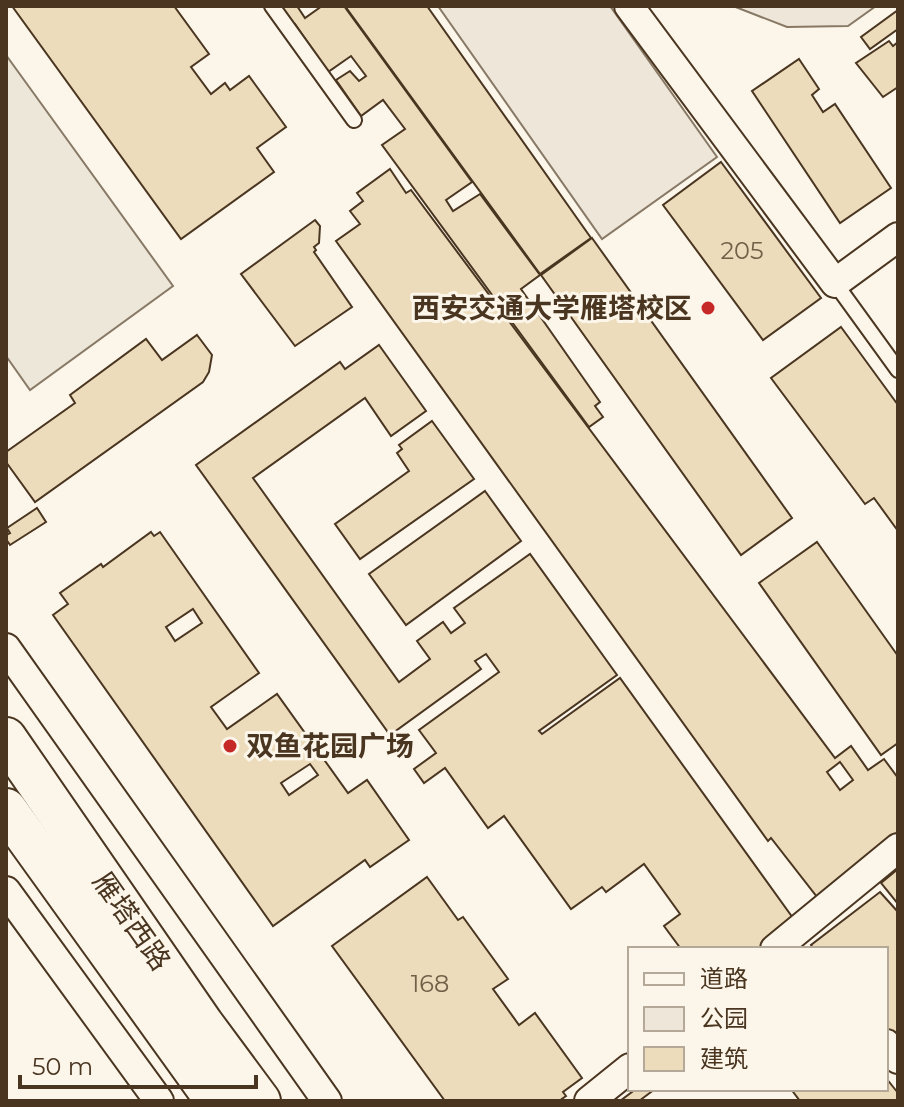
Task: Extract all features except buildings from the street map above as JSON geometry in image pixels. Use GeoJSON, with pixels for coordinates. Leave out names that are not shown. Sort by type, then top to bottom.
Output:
{"type":"FeatureCollection","features":[{"type":"Feature","properties":{"kind":"main road","name":"雁塔西路"},"geometry":{"type":"LineString","coordinates":[[6,738],[203,1024],[260,1101]]}},
{"type":"Feature","properties":{"kind":"main road","name":"雁塔西路"},"geometry":{"type":"LineString","coordinates":[[6,809],[216,1101]]}},
{"type":"Feature","properties":{"kind":"street"},"geometry":{"type":"LineString","coordinates":[[629,6],[835,283],[898,237]]}},
{"type":"Feature","properties":{"kind":"street"},"geometry":{"type":"LineString","coordinates":[[6,648],[327,1101]]}},
{"type":"Feature","properties":{"kind":"street"},"geometry":{"type":"LineString","coordinates":[[794,943],[898,848]]}},
{"type":"Feature","properties":{"kind":"street"},"geometry":{"type":"LineString","coordinates":[[6,891],[159,1101]]}},
{"type":"Feature","properties":{"kind":"street"},"geometry":{"type":"LineString","coordinates":[[589,1101],[628,1070]]}},
{"type":"Feature","properties":{"kind":"lane"},"geometry":{"type":"LineString","coordinates":[[272,6],[354,120]]}},
{"type":"Feature","properties":{"kind":"lane"},"geometry":{"type":"LineString","coordinates":[[835,283],[898,370]]}},
{"type":"Feature","properties":{"kind":"green space"},"geometry":{"type":"Polygon","coordinates":[[[438,6],[610,6],[717,157],[602,239],[438,6]]]}},
{"type":"Feature","properties":{"kind":"green space"},"geometry":{"type":"Polygon","coordinates":[[[733,6],[876,6],[848,26],[787,27],[733,6]]]}},
{"type":"Feature","properties":{"kind":"shaded area"},"geometry":{"type":"Polygon","coordinates":[[[6,55],[173,286],[30,390],[6,356],[6,55]]]}},
{"type":"Feature","properties":{"kind":"place","name":"西安交通大学雁塔校区"},"geometry":{"type":"Point","coordinates":[708,308]}},
{"type":"Feature","properties":{"kind":"place","name":"双鱼花园广场"},"geometry":{"type":"Point","coordinates":[230,746]}}]}
